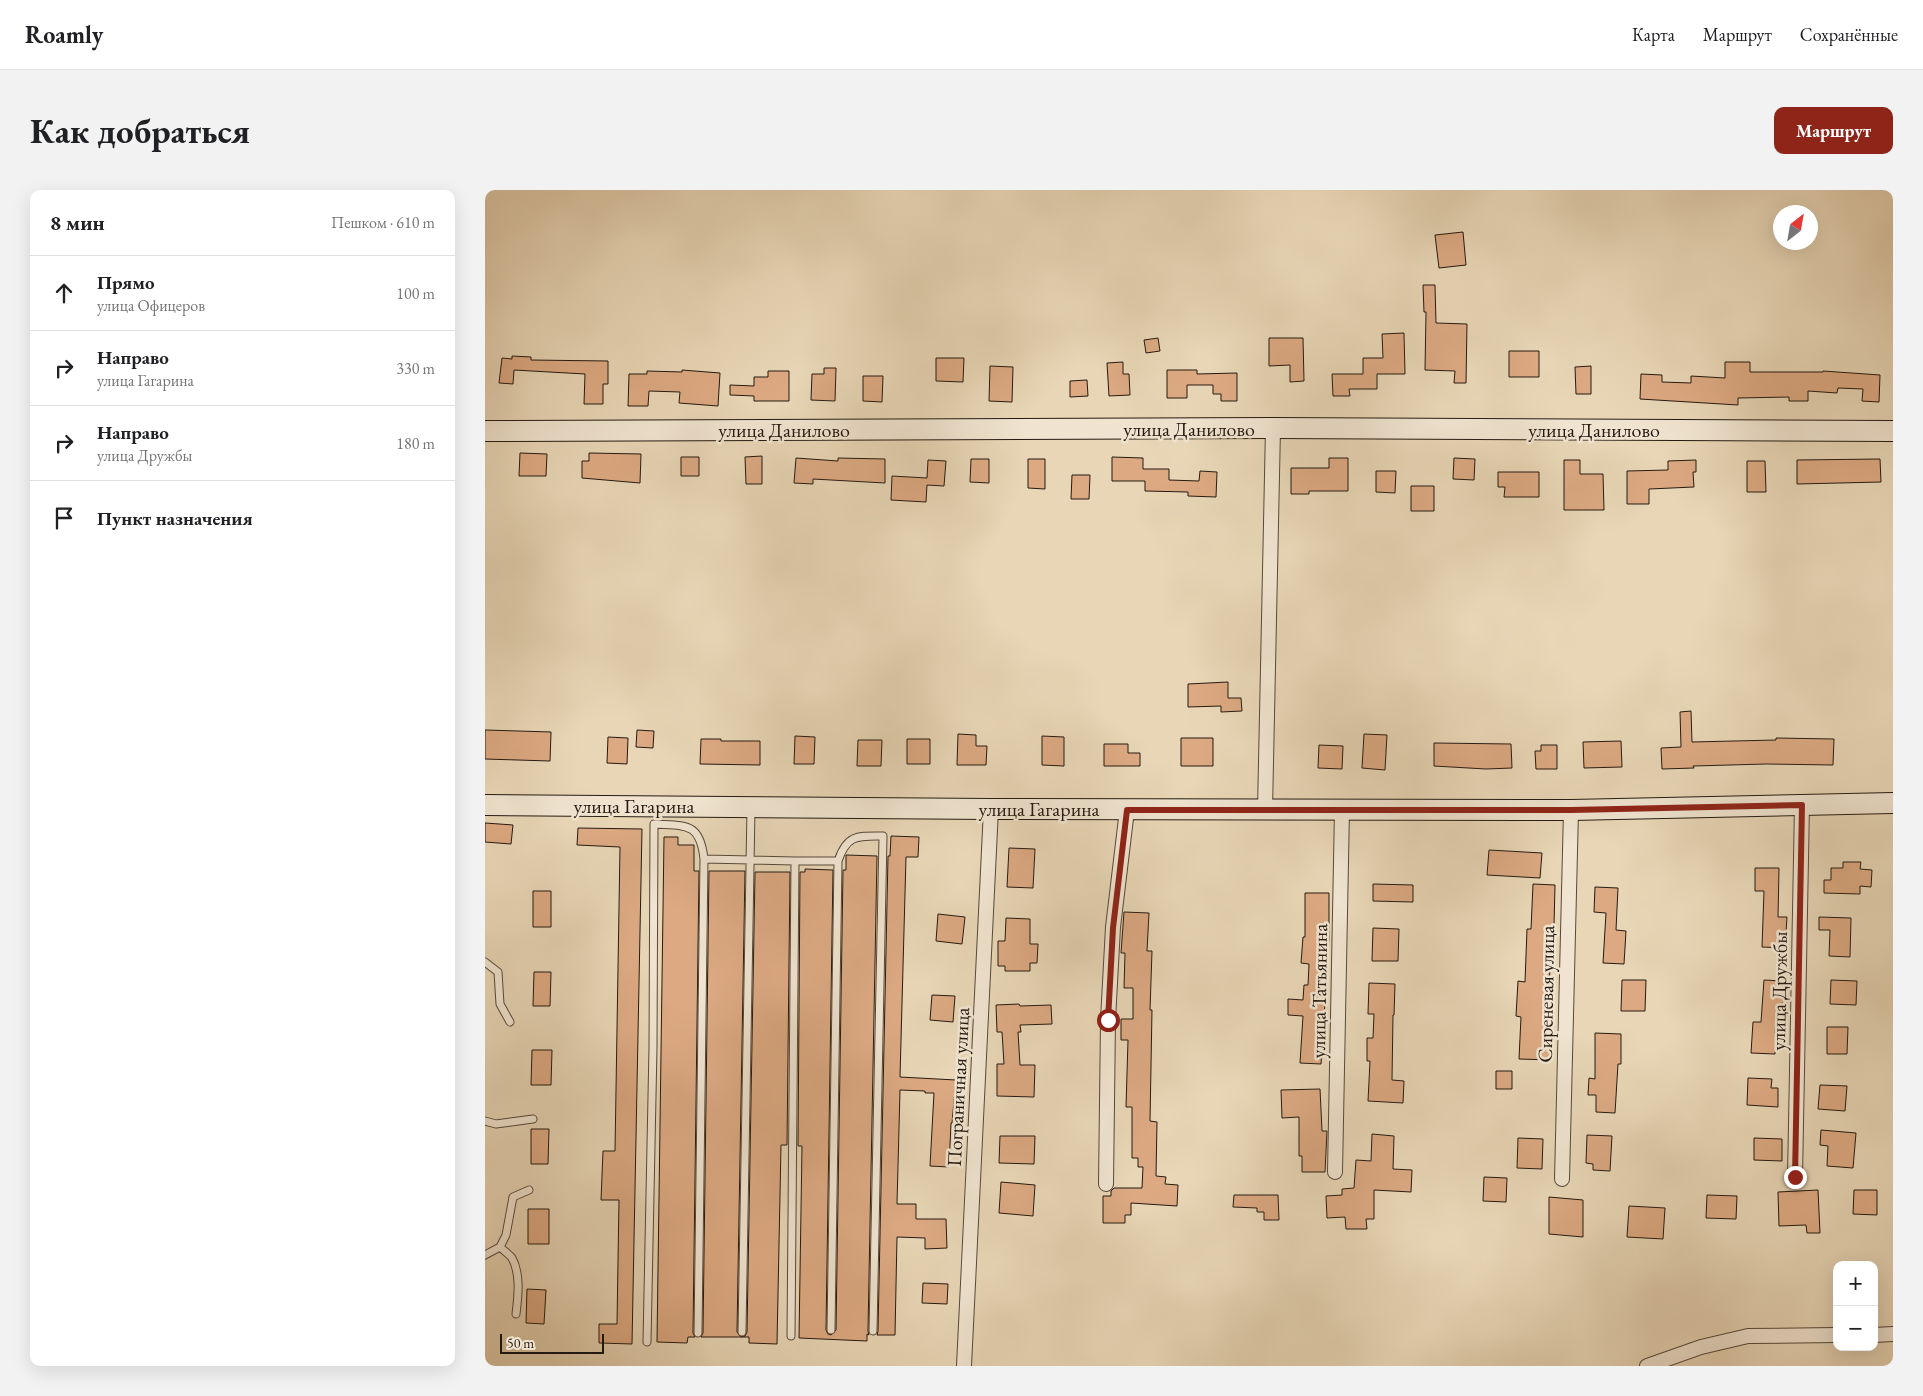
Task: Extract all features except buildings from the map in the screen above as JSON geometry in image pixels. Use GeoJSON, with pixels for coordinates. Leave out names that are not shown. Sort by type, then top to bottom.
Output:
{"type":"FeatureCollection","features":[{"type":"Feature","properties":{"kind":"street","name":"улица Данилово"},"geometry":{"type":"LineString","coordinates":[[485,431],[1273,428],[1893,431]]}},
{"type":"Feature","properties":{"kind":"street"},"geometry":{"type":"LineString","coordinates":[[1265,810],[1273,428]]}},
{"type":"Feature","properties":{"kind":"street","name":"улица Гагарина"},"geometry":{"type":"LineString","coordinates":[[485,805],[1127,810],[1571,810],[1893,803]]}},
{"type":"Feature","properties":{"kind":"street","name":"улица Дружбы"},"geometry":{"type":"LineString","coordinates":[[1795,1177],[1802,805]]}},
{"type":"Feature","properties":{"kind":"street","name":"Пограничная улица"},"geometry":{"type":"LineString","coordinates":[[964,1366],[991,809]]}},
{"type":"Feature","properties":{"kind":"street"},"geometry":{"type":"LineString","coordinates":[[1106,1184],[1108,1020],[1113,928],[1127,810]]}},
{"type":"Feature","properties":{"kind":"street","name":"улица Татьянина"},"geometry":{"type":"LineString","coordinates":[[1335,1172],[1342,810]]}},
{"type":"Feature","properties":{"kind":"street","name":"Сиреневая улица"},"geometry":{"type":"LineString","coordinates":[[1562,1179],[1571,810]]}},
{"type":"Feature","properties":{"kind":"street"},"geometry":{"type":"LineString","coordinates":[[1878,1334],[1893,1334]]}},
{"type":"Feature","properties":{"kind":"street"},"geometry":{"type":"LineString","coordinates":[[1647,1366],[1701,1346],[1748,1336],[1833,1335]]}},
{"type":"Feature","properties":{"kind":"lane"},"geometry":{"type":"LineString","coordinates":[[742,1332],[751,807]]}},
{"type":"Feature","properties":{"kind":"lane"},"geometry":{"type":"LineString","coordinates":[[647,1342],[653,1057],[654,824],[686,826],[696,833],[702,842],[704,859],[698,1333]]}},
{"type":"Feature","properties":{"kind":"lane"},"geometry":{"type":"LineString","coordinates":[[831,1330],[838,861],[842,849],[849,840],[858,836],[883,836],[873,1330]]}},
{"type":"Feature","properties":{"kind":"lane"},"geometry":{"type":"LineString","coordinates":[[704,859],[838,861]]}},
{"type":"Feature","properties":{"kind":"lane"},"geometry":{"type":"LineString","coordinates":[[791,1336],[795,861]]}},
{"type":"Feature","properties":{"kind":"lane"},"geometry":{"type":"LineString","coordinates":[[485,962],[498,972],[500,1004],[510,1022]]}},
{"type":"Feature","properties":{"kind":"lane"},"geometry":{"type":"LineString","coordinates":[[485,1121],[496,1124],[533,1119]]}},
{"type":"Feature","properties":{"kind":"lane"},"geometry":{"type":"LineString","coordinates":[[485,1255],[500,1247],[506,1235],[513,1196],[529,1190]]}},
{"type":"Feature","properties":{"kind":"lane"},"geometry":{"type":"LineString","coordinates":[[500,1247],[511,1257],[516,1271],[518,1296],[515,1314]]}},
{"type":"Feature","properties":{"kind":"route"},"geometry":{"type":"LineString","coordinates":[[1108,1020],[1113,928],[1127,810],[1571,810],[1802,805],[1795,1177]]}}]}
